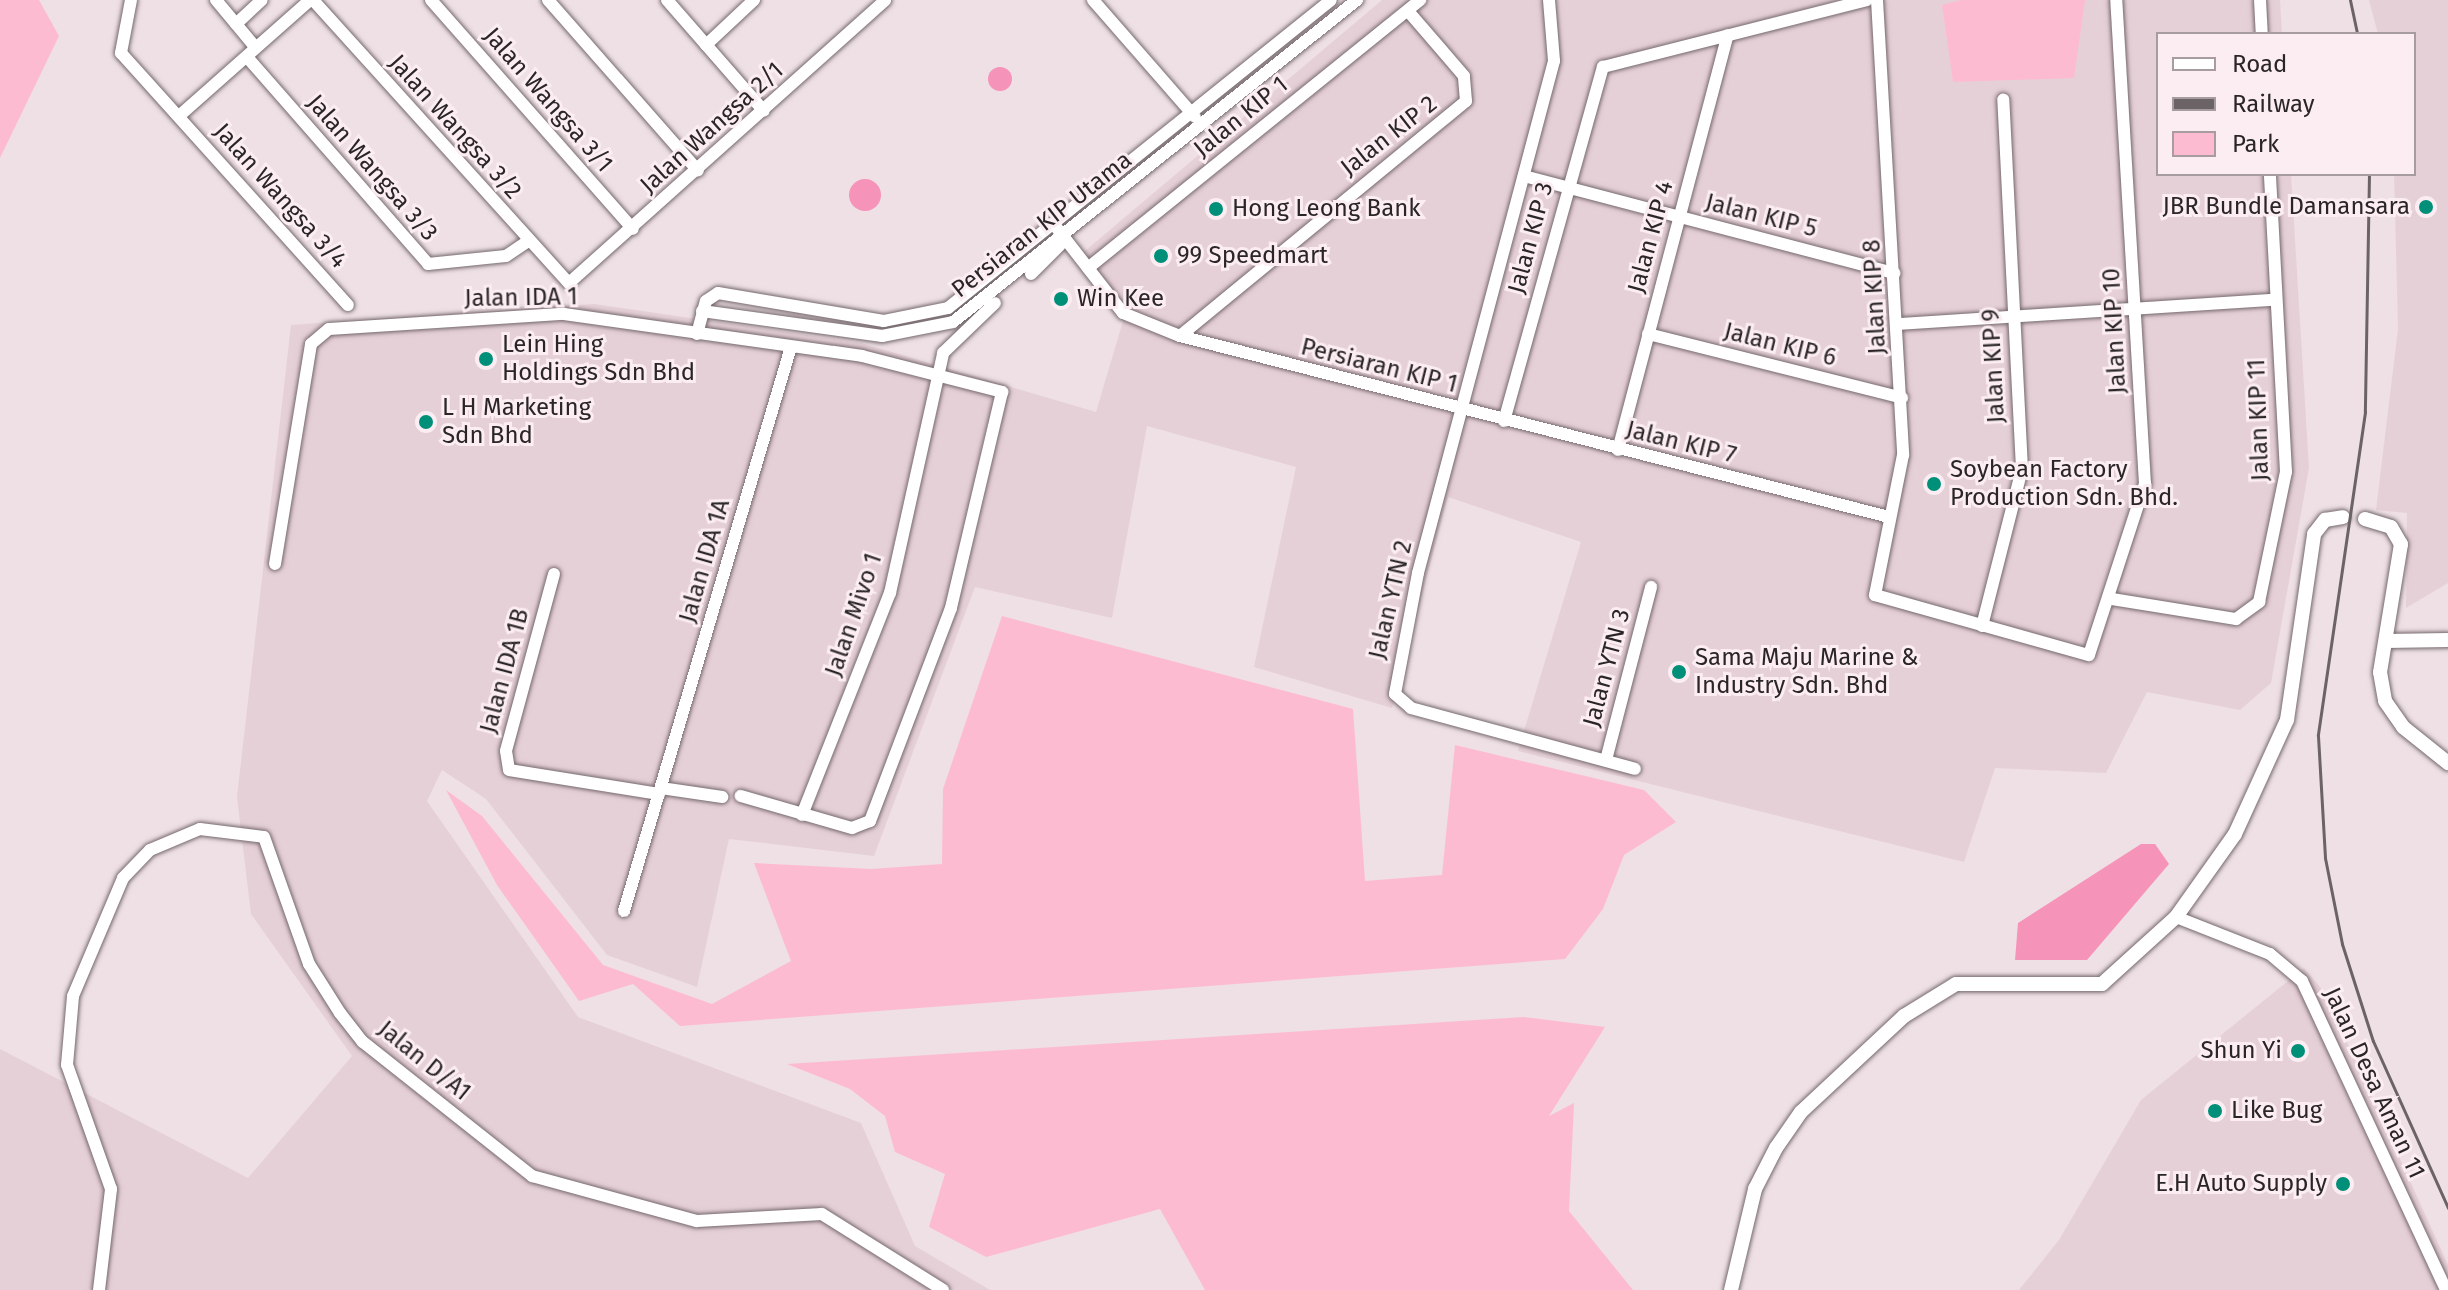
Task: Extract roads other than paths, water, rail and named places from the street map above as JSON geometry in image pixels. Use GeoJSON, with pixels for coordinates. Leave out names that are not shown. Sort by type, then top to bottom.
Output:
{"type":"FeatureCollection","features":[{"type":"Feature","properties":{"kind":"street","name":"Jalan Wangsa 3/4"},"geometry":{"type":"LineString","coordinates":[[131,0],[121,53],[348,305]]}},
{"type":"Feature","properties":{"kind":"street"},"geometry":{"type":"LineString","coordinates":[[216,0],[236,24],[251,53]]}},
{"type":"Feature","properties":{"kind":"street"},"geometry":{"type":"LineString","coordinates":[[236,24],[262,0]]}},
{"type":"Feature","properties":{"kind":"street"},"geometry":{"type":"LineString","coordinates":[[179,116],[312,0]]}},
{"type":"Feature","properties":{"kind":"street","name":"Jalan Wangsa 3/2"},"geometry":{"type":"LineString","coordinates":[[312,0],[565,281]]}},
{"type":"Feature","properties":{"kind":"street","name":"Jalan Wangsa 3/1"},"geometry":{"type":"LineString","coordinates":[[431,0],[633,229]]}},
{"type":"Feature","properties":{"kind":"street"},"geometry":{"type":"LineString","coordinates":[[548,0],[698,171]]}},
{"type":"Feature","properties":{"kind":"street"},"geometry":{"type":"LineString","coordinates":[[667,0],[764,111]]}},
{"type":"Feature","properties":{"kind":"street"},"geometry":{"type":"LineString","coordinates":[[706,45],[754,0]]}},
{"type":"Feature","properties":{"kind":"street","name":"Jalan Wangsa 2/1"},"geometry":{"type":"LineString","coordinates":[[565,281],[573,282],[885,0]]}},
{"type":"Feature","properties":{"kind":"street"},"geometry":{"type":"LineString","coordinates":[[1093,0],[1202,125]]}},
{"type":"Feature","properties":{"kind":"street","name":"Persiaran KIP Utama"},"geometry":{"type":"LineString","coordinates":[[702,311],[882,336],[939,328],[987,300],[1190,112],[1331,0]]}},
{"type":"Feature","properties":{"kind":"street","name":"Persiaran KIP Utama"},"geometry":{"type":"LineString","coordinates":[[702,311],[718,293],[884,321],[935,313],[1059,232],[1202,125],[1357,0]]}},
{"type":"Feature","properties":{"kind":"street","name":"Jalan KIP 1"},"geometry":{"type":"LineString","coordinates":[[1088,268],[1420,0]]}},
{"type":"Feature","properties":{"kind":"street","name":"Persiaran KIP 1"},"geometry":{"type":"LineString","coordinates":[[1059,232],[1123,313],[1180,336],[1463,411],[1554,61],[1549,0]]}},
{"type":"Feature","properties":{"kind":"street"},"geometry":{"type":"LineString","coordinates":[[1728,35],[1867,0]]}},
{"type":"Feature","properties":{"kind":"street","name":"Jalan KIP 8"},"geometry":{"type":"LineString","coordinates":[[1877,0],[1899,324],[1903,455],[1875,590],[1876,599],[1982,626]]}},
{"type":"Feature","properties":{"kind":"street","name":"Jalan KIP 10"},"geometry":{"type":"LineString","coordinates":[[1982,626],[2094,652],[2145,484],[2116,0]]}},
{"type":"Feature","properties":{"kind":"street"},"geometry":{"type":"LineString","coordinates":[[2260,0],[2262,32]]}},
{"type":"Feature","properties":{"kind":"street","name":"Jalan KIP 2"},"geometry":{"type":"LineString","coordinates":[[1180,336],[1466,101],[1464,76],[1408,11]]}},
{"type":"Feature","properties":{"kind":"street","name":"Jalan KIP 3"},"geometry":{"type":"LineString","coordinates":[[1504,421],[1603,67],[1728,35]]}},
{"type":"Feature","properties":{"kind":"street","name":"Jalan KIP 4"},"geometry":{"type":"LineString","coordinates":[[1618,450],[1728,35]]}},
{"type":"Feature","properties":{"kind":"street","name":"Jalan Wangsa 3/3"},"geometry":{"type":"LineString","coordinates":[[251,53],[428,264],[506,256],[527,242]]}},
{"type":"Feature","properties":{"kind":"street","name":"Jalan KIP 9"},"geometry":{"type":"LineString","coordinates":[[1982,626],[2022,469],[2003,99]]}},
{"type":"Feature","properties":{"kind":"street","name":"Jalan KIP 5"},"geometry":{"type":"LineString","coordinates":[[1524,176],[1894,273]]}},
{"type":"Feature","properties":{"kind":"street","name":"Jalan KIP 11"},"geometry":{"type":"LineString","coordinates":[[2112,599],[2236,619],[2259,602],[2286,472],[2270,176]]}},
{"type":"Feature","properties":{"kind":"street","name":"Jalan Mivo 1"},"geometry":{"type":"LineString","coordinates":[[802,815],[890,593],[937,377],[953,338],[1052,257],[1059,232]]}},
{"type":"Feature","properties":{"kind":"street"},"geometry":{"type":"LineString","coordinates":[[1899,324],[2275,300]]}},
{"type":"Feature","properties":{"kind":"street"},"geometry":{"type":"LineString","coordinates":[[697,334],[702,311]]}},
{"type":"Feature","properties":{"kind":"street"},"geometry":{"type":"LineString","coordinates":[[935,313],[939,328]]}},
{"type":"Feature","properties":{"kind":"street","name":"Jalan IDA 1"},"geometry":{"type":"LineString","coordinates":[[275,564],[311,344],[322,332],[564,314],[791,347],[1002,392],[951,608],[870,821],[858,829],[802,815]]}},
{"type":"Feature","properties":{"kind":"street","name":"Jalan KIP 6"},"geometry":{"type":"LineString","coordinates":[[1648,334],[1902,398]]}},
{"type":"Feature","properties":{"kind":"street","name":"Jalan IDA 1A"},"geometry":{"type":"LineString","coordinates":[[624,911],[791,347]]}},
{"type":"Feature","properties":{"kind":"street","name":"Jalan KIP 7"},"geometry":{"type":"LineString","coordinates":[[1463,411],[1889,517]]}},
{"type":"Feature","properties":{"kind":"street","name":"Jalan YTN 2"},"geometry":{"type":"LineString","coordinates":[[1463,411],[1418,573],[1395,694],[1411,708],[1635,769]]}},
{"type":"Feature","properties":{"kind":"street"},"geometry":{"type":"LineString","coordinates":[[1731,1290],[1763,1169],[1801,1112],[1895,1024],[1956,984],[2102,984],[2176,917],[2235,834],[2264,775],[2294,692],[2314,534],[2320,523],[2343,517]]}},
{"type":"Feature","properties":{"kind":"street"},"geometry":{"type":"LineString","coordinates":[[2365,519],[2391,527],[2401,544],[2386,641],[2385,701],[2403,727],[2448,763]]}},
{"type":"Feature","properties":{"kind":"street","name":"Jalan IDA 1B"},"geometry":{"type":"LineString","coordinates":[[554,574],[506,751],[509,770],[660,791]]}},
{"type":"Feature","properties":{"kind":"street","name":"Jalan YTN 3"},"geometry":{"type":"LineString","coordinates":[[1606,760],[1651,587]]}},
{"type":"Feature","properties":{"kind":"street"},"geometry":{"type":"LineString","coordinates":[[2386,641],[2448,640]]}},
{"type":"Feature","properties":{"kind":"street"},"geometry":{"type":"LineString","coordinates":[[660,791],[722,797]]}},
{"type":"Feature","properties":{"kind":"street"},"geometry":{"type":"LineString","coordinates":[[741,796],[802,815]]}},
{"type":"Feature","properties":{"kind":"street","name":"Jalan D/A1"},"geometry":{"type":"LineString","coordinates":[[99,1290],[111,1189],[67,1065],[73,996],[123,878],[150,850],[180,835],[257,833],[268,845],[309,964],[340,1013],[363,1042],[532,1176],[697,1221],[822,1214],[943,1290]]}},
{"type":"Feature","properties":{"kind":"street","name":"Jalan Desa Aman 11"},"geometry":{"type":"LineString","coordinates":[[2176,917],[2270,954],[2302,981],[2446,1290]]}},
{"type":"Feature","properties":{"kind":"railway"},"geometry":{"type":"LineString","coordinates":[[2350,0],[2357,32]]}},
{"type":"Feature","properties":{"kind":"railway"},"geometry":{"type":"LineString","coordinates":[[2369,176],[2365,412],[2318,736],[2325,858],[2342,944],[2373,1041],[2448,1208]]}},
{"type":"Feature","properties":{"kind":"place","name":"JBR Bundle Damansara"},"geometry":{"type":"Point","coordinates":[2426,207]}},
{"type":"Feature","properties":{"kind":"place","name":"Hong Leong Bank"},"geometry":{"type":"Point","coordinates":[1216,209]}},
{"type":"Feature","properties":{"kind":"place","name":"99 Speedmart"},"geometry":{"type":"Point","coordinates":[1161,256]}},
{"type":"Feature","properties":{"kind":"place","name":"Win Kee"},"geometry":{"type":"Point","coordinates":[1061,299]}},
{"type":"Feature","properties":{"kind":"place","name":"Lein Hing Holdings Sdn Bhd"},"geometry":{"type":"Point","coordinates":[486,359]}},
{"type":"Feature","properties":{"kind":"place","name":"L H Marketing Sdn Bhd"},"geometry":{"type":"Point","coordinates":[426,422]}},
{"type":"Feature","properties":{"kind":"place","name":"Soybean Factory Production Sdn. Bhd."},"geometry":{"type":"Point","coordinates":[1934,484]}},
{"type":"Feature","properties":{"kind":"place","name":"Sama Maju Marine & Industry Sdn. Bhd"},"geometry":{"type":"Point","coordinates":[1679,672]}},
{"type":"Feature","properties":{"kind":"place","name":"Shun Yi"},"geometry":{"type":"Point","coordinates":[2298,1051]}},
{"type":"Feature","properties":{"kind":"place","name":"Like Bug"},"geometry":{"type":"Point","coordinates":[2215,1111]}},
{"type":"Feature","properties":{"kind":"place","name":"E.H Auto Supply"},"geometry":{"type":"Point","coordinates":[2343,1184]}}]}
